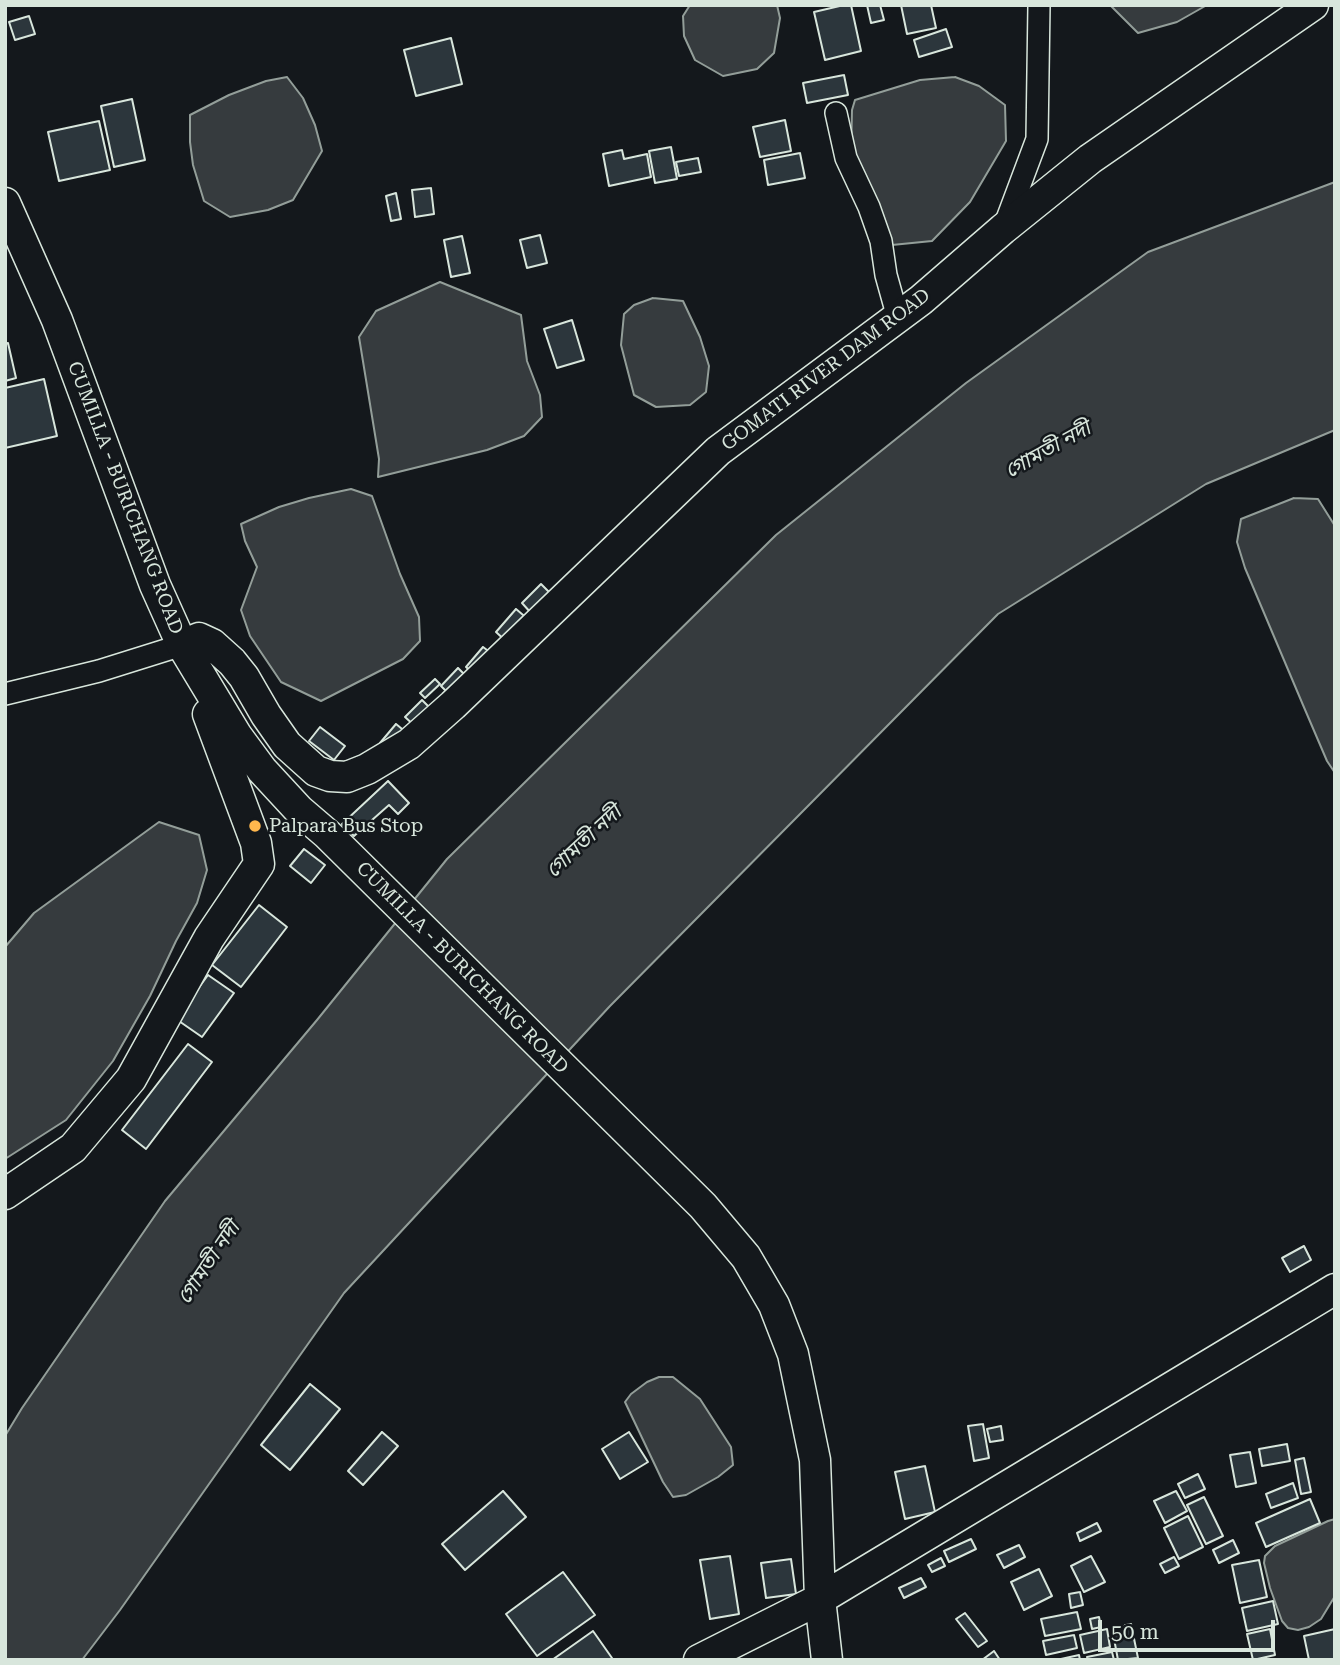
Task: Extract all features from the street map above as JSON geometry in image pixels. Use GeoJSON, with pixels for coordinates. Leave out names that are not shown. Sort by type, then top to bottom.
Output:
{"type":"FeatureCollection","features":[{"type":"Feature","properties":{"kind":"main road","name":"GOMATI RIVER DAM ROAD"},"geometry":{"type":"LineString","coordinates":[[182,645],[199,638],[212,644],[232,662],[287,745],[316,771],[330,776],[347,777],[367,769],[409,744],[453,705],[718,451],[921,300],[1090,159],[1313,5]]}},
{"type":"Feature","properties":{"kind":"main road","name":"CUMILLA - BURICHANG ROAD"},"geometry":{"type":"LineString","coordinates":[[5,203],[57,320],[155,585],[182,645],[237,736],[262,770],[299,810],[327,834],[703,1206],[746,1257],[774,1305],[793,1354],[815,1460],[820,1599],[827,1660]]}},
{"type":"Feature","properties":{"kind":"main road"},"geometry":{"type":"LineString","coordinates":[[5,1194],[73,1148],[131,1079],[209,937],[258,864],[256,843],[182,645]]}},
{"type":"Feature","properties":{"kind":"main road"},"geometry":{"type":"LineString","coordinates":[[699,1660],[820,1599],[1335,1289]]}},
{"type":"Feature","properties":{"kind":"street"},"geometry":{"type":"LineString","coordinates":[[1003,229],[1037,139],[1039,5]]}},
{"type":"Feature","properties":{"kind":"street"},"geometry":{"type":"LineString","coordinates":[[836,113],[846,158],[869,207],[881,241],[886,275],[898,317]]}},
{"type":"Feature","properties":{"kind":"street"},"geometry":{"type":"LineString","coordinates":[[5,695],[99,671],[182,645]]}},
{"type":"Feature","properties":{"kind":"water"},"geometry":{"type":"Polygon","coordinates":[[[690,5],[777,5],[780,18],[774,53],[757,69],[723,76],[695,60],[684,36],[683,16],[690,5]]]}},
{"type":"Feature","properties":{"kind":"water"},"geometry":{"type":"Polygon","coordinates":[[[1110,5],[1207,5],[1177,22],[1138,33],[1110,5]]]}},
{"type":"Feature","properties":{"kind":"water"},"geometry":{"type":"Polygon","coordinates":[[[287,77],[303,98],[315,125],[322,151],[293,200],[268,210],[230,217],[204,201],[193,165],[190,115],[229,95],[266,81],[287,77]]]}},
{"type":"Feature","properties":{"kind":"water"},"geometry":{"type":"Polygon","coordinates":[[[955,77],[979,86],[1005,105],[1006,141],[970,202],[932,241],[892,245],[851,155],[852,110],[855,100],[920,80],[955,77]]]}},
{"type":"Feature","properties":{"kind":"water","name":"গোমতী নদী"},"geometry":{"type":"Polygon","coordinates":[[[1335,182],[1335,430],[1206,484],[998,614],[610,1006],[344,1293],[82,1660],[5,1660],[5,1436],[165,1201],[317,1020],[447,859],[776,535],[966,383],[1148,252],[1335,182]]]}},
{"type":"Feature","properties":{"kind":"water"},"geometry":{"type":"Polygon","coordinates":[[[440,282],[521,315],[527,361],[540,395],[542,417],[524,436],[487,450],[378,477],[379,459],[359,337],[376,311],[440,282]]]}},
{"type":"Feature","properties":{"kind":"water"},"geometry":{"type":"Polygon","coordinates":[[[653,298],[683,301],[700,337],[709,366],[706,392],[690,405],[656,407],[634,395],[621,345],[624,314],[634,305],[653,298]]]}},
{"type":"Feature","properties":{"kind":"water"},"geometry":{"type":"Polygon","coordinates":[[[351,489],[372,496],[400,574],[419,617],[420,641],[403,659],[321,701],[281,682],[250,636],[241,610],[257,567],[245,541],[241,524],[279,507],[351,489]]]}},
{"type":"Feature","properties":{"kind":"water"},"geometry":{"type":"Polygon","coordinates":[[[1294,498],[1318,499],[1335,526],[1335,773],[1327,761],[1303,705],[1245,568],[1237,542],[1241,519],[1294,498]]]}},
{"type":"Feature","properties":{"kind":"water"},"geometry":{"type":"Polygon","coordinates":[[[159,822],[199,835],[207,870],[197,903],[150,996],[113,1061],[66,1120],[5,1159],[5,947],[34,913],[159,822]]]}},
{"type":"Feature","properties":{"kind":"water"},"geometry":{"type":"Polygon","coordinates":[[[659,1377],[673,1377],[700,1399],[731,1447],[733,1465],[686,1495],[673,1497],[663,1482],[625,1402],[647,1382],[659,1377]]]}},
{"type":"Feature","properties":{"kind":"water"},"geometry":{"type":"Polygon","coordinates":[[[1335,1519],[1335,1596],[1321,1619],[1298,1630],[1288,1628],[1282,1621],[1270,1588],[1265,1556],[1275,1546],[1335,1519]]]}},
{"type":"Feature","properties":{"kind":"building"},"geometry":{"type":"Polygon","coordinates":[[[851,5],[861,51],[825,60],[814,12],[851,5]]]}},
{"type":"Feature","properties":{"kind":"building"},"geometry":{"type":"Polygon","coordinates":[[[867,5],[880,5],[884,20],[871,23],[867,5]]]}},
{"type":"Feature","properties":{"kind":"building"},"geometry":{"type":"Polygon","coordinates":[[[901,5],[931,5],[936,28],[907,34],[901,5]]]}},
{"type":"Feature","properties":{"kind":"building"},"geometry":{"type":"Polygon","coordinates":[[[29,16],[35,34],[15,40],[9,22],[29,16]]]}},
{"type":"Feature","properties":{"kind":"building"},"geometry":{"type":"Polygon","coordinates":[[[946,29],[952,47],[919,57],[914,40],[946,29]]]}},
{"type":"Feature","properties":{"kind":"building"},"geometry":{"type":"Polygon","coordinates":[[[451,38],[462,84],[416,96],[404,50],[451,38]]]}},
{"type":"Feature","properties":{"kind":"building"},"geometry":{"type":"Polygon","coordinates":[[[844,75],[848,95],[807,103],[803,83],[844,75]]]}},
{"type":"Feature","properties":{"kind":"building"},"geometry":{"type":"Polygon","coordinates":[[[132,99],[145,160],[114,167],[101,106],[132,99]]]}},
{"type":"Feature","properties":{"kind":"building"},"geometry":{"type":"Polygon","coordinates":[[[785,120],[791,151],[760,157],[753,127],[785,120]]]}},
{"type":"Feature","properties":{"kind":"building"},"geometry":{"type":"Polygon","coordinates":[[[99,121],[110,170],[59,181],[48,132],[99,121]]]}},
{"type":"Feature","properties":{"kind":"building"},"geometry":{"type":"Polygon","coordinates":[[[671,147],[677,179],[655,183],[649,151],[671,147]]]}},
{"type":"Feature","properties":{"kind":"building"},"geometry":{"type":"Polygon","coordinates":[[[622,150],[624,159],[647,154],[651,177],[609,186],[603,154],[622,150]]]}},
{"type":"Feature","properties":{"kind":"building"},"geometry":{"type":"Polygon","coordinates":[[[800,153],[805,178],[768,185],[764,160],[800,153]]]}},
{"type":"Feature","properties":{"kind":"building"},"geometry":{"type":"Polygon","coordinates":[[[698,158],[701,172],[679,176],[676,162],[698,158]]]}},
{"type":"Feature","properties":{"kind":"building"},"geometry":{"type":"Polygon","coordinates":[[[431,188],[434,214],[415,217],[412,190],[431,188]]]}},
{"type":"Feature","properties":{"kind":"building"},"geometry":{"type":"Polygon","coordinates":[[[396,193],[401,219],[391,221],[386,196],[396,193]]]}},
{"type":"Feature","properties":{"kind":"building"},"geometry":{"type":"Polygon","coordinates":[[[540,235],[547,263],[527,268],[520,240],[540,235]]]}},
{"type":"Feature","properties":{"kind":"building"},"geometry":{"type":"Polygon","coordinates":[[[462,236],[470,273],[451,277],[444,240],[462,236]]]}},
{"type":"Feature","properties":{"kind":"building"},"geometry":{"type":"Polygon","coordinates":[[[572,320],[584,360],[557,368],[544,329],[572,320]]]}},
{"type":"Feature","properties":{"kind":"building"},"geometry":{"type":"Polygon","coordinates":[[[8,343],[16,378],[5,381],[5,344],[8,343]]]}},
{"type":"Feature","properties":{"kind":"building"},"geometry":{"type":"Polygon","coordinates":[[[44,379],[57,436],[5,448],[5,388],[44,379]]]}},
{"type":"Feature","properties":{"kind":"building"},"geometry":{"type":"Polygon","coordinates":[[[541,584],[551,594],[531,613],[522,603],[541,584]]]}},
{"type":"Feature","properties":{"kind":"building"},"geometry":{"type":"Polygon","coordinates":[[[516,609],[529,620],[508,643],[496,632],[516,609]]]}},
{"type":"Feature","properties":{"kind":"building"},"geometry":{"type":"Polygon","coordinates":[[[483,647],[495,656],[477,677],[466,667],[483,647]]]}},
{"type":"Feature","properties":{"kind":"building"},"geometry":{"type":"Polygon","coordinates":[[[458,668],[467,677],[450,695],[441,686],[458,668]]]}},
{"type":"Feature","properties":{"kind":"building"},"geometry":{"type":"Polygon","coordinates":[[[435,679],[440,684],[425,698],[420,693],[435,679]]]}},
{"type":"Feature","properties":{"kind":"building"},"geometry":{"type":"Polygon","coordinates":[[[422,700],[433,711],[416,727],[405,717],[422,700]]]}},
{"type":"Feature","properties":{"kind":"building"},"geometry":{"type":"Polygon","coordinates":[[[396,724],[407,733],[391,752],[380,743],[396,724]]]}},
{"type":"Feature","properties":{"kind":"building"},"geometry":{"type":"Polygon","coordinates":[[[320,727],[345,746],[334,760],[309,741],[320,727]]]}},
{"type":"Feature","properties":{"kind":"building"},"geometry":{"type":"Polygon","coordinates":[[[388,781],[409,803],[398,814],[389,805],[354,836],[342,824],[388,781]]]}},
{"type":"Feature","properties":{"kind":"building"},"geometry":{"type":"Polygon","coordinates":[[[304,849],[325,865],[311,883],[290,866],[304,849]]]}},
{"type":"Feature","properties":{"kind":"building"},"geometry":{"type":"Polygon","coordinates":[[[259,905],[287,927],[241,987],[212,965],[259,905]]]}},
{"type":"Feature","properties":{"kind":"building"},"geometry":{"type":"Polygon","coordinates":[[[208,975],[234,993],[202,1037],[176,1019],[208,975]]]}},
{"type":"Feature","properties":{"kind":"building"},"geometry":{"type":"Polygon","coordinates":[[[188,1044],[212,1062],[146,1149],[122,1130],[188,1044]]]}},
{"type":"Feature","properties":{"kind":"building"},"geometry":{"type":"Polygon","coordinates":[[[1304,1246],[1311,1260],[1290,1272],[1282,1258],[1304,1246]]]}},
{"type":"Feature","properties":{"kind":"building"},"geometry":{"type":"Polygon","coordinates":[[[310,1384],[340,1409],[290,1470],[261,1445],[310,1384]]]}},
{"type":"Feature","properties":{"kind":"building"},"geometry":{"type":"Polygon","coordinates":[[[983,1424],[989,1458],[974,1461],[968,1426],[983,1424]]]}},
{"type":"Feature","properties":{"kind":"building"},"geometry":{"type":"Polygon","coordinates":[[[1001,1426],[1003,1440],[990,1442],[987,1429],[1001,1426]]]}},
{"type":"Feature","properties":{"kind":"building"},"geometry":{"type":"Polygon","coordinates":[[[382,1432],[398,1446],[363,1485],[348,1471],[382,1432]]]}},
{"type":"Feature","properties":{"kind":"building"},"geometry":{"type":"Polygon","coordinates":[[[629,1432],[648,1462],[620,1479],[602,1449],[629,1432]]]}},
{"type":"Feature","properties":{"kind":"building"},"geometry":{"type":"Polygon","coordinates":[[[1287,1444],[1290,1461],[1262,1466],[1259,1449],[1287,1444]]]}},
{"type":"Feature","properties":{"kind":"building"},"geometry":{"type":"Polygon","coordinates":[[[1250,1452],[1256,1483],[1236,1487],[1230,1455],[1250,1452]]]}},
{"type":"Feature","properties":{"kind":"building"},"geometry":{"type":"Polygon","coordinates":[[[1304,1458],[1311,1492],[1301,1494],[1295,1460],[1304,1458]]]}},
{"type":"Feature","properties":{"kind":"building"},"geometry":{"type":"Polygon","coordinates":[[[925,1466],[935,1512],[905,1519],[895,1472],[925,1466]]]}},
{"type":"Feature","properties":{"kind":"building"},"geometry":{"type":"Polygon","coordinates":[[[1198,1474],[1205,1489],[1185,1498],[1178,1484],[1198,1474]]]}},
{"type":"Feature","properties":{"kind":"building"},"geometry":{"type":"Polygon","coordinates":[[[1293,1483],[1298,1498],[1271,1508],[1266,1494],[1293,1483]]]}},
{"type":"Feature","properties":{"kind":"building"},"geometry":{"type":"Polygon","coordinates":[[[503,1491],[526,1517],[465,1570],[442,1544],[503,1491]]]}},
{"type":"Feature","properties":{"kind":"building"},"geometry":{"type":"Polygon","coordinates":[[[1176,1491],[1187,1511],[1165,1523],[1154,1501],[1176,1491]]]}},
{"type":"Feature","properties":{"kind":"building"},"geometry":{"type":"Polygon","coordinates":[[[1204,1497],[1223,1536],[1206,1544],[1187,1505],[1204,1497]]]}},
{"type":"Feature","properties":{"kind":"building"},"geometry":{"type":"Polygon","coordinates":[[[1310,1499],[1320,1523],[1266,1547],[1256,1523],[1310,1499]]]}},
{"type":"Feature","properties":{"kind":"building"},"geometry":{"type":"Polygon","coordinates":[[[1188,1516],[1203,1547],[1179,1559],[1164,1528],[1188,1516]]]}},
{"type":"Feature","properties":{"kind":"building"},"geometry":{"type":"Polygon","coordinates":[[[1097,1523],[1101,1531],[1080,1541],[1077,1533],[1097,1523]]]}},
{"type":"Feature","properties":{"kind":"building"},"geometry":{"type":"Polygon","coordinates":[[[971,1539],[976,1549],[949,1562],[944,1551],[971,1539]]]}},
{"type":"Feature","properties":{"kind":"building"},"geometry":{"type":"Polygon","coordinates":[[[1233,1540],[1239,1553],[1219,1563],[1213,1550],[1233,1540]]]}},
{"type":"Feature","properties":{"kind":"building"},"geometry":{"type":"Polygon","coordinates":[[[1019,1545],[1025,1557],[1004,1568],[997,1555],[1019,1545]]]}},
{"type":"Feature","properties":{"kind":"building"},"geometry":{"type":"Polygon","coordinates":[[[730,1556],[739,1614],[710,1619],[700,1560],[730,1556]]]}},
{"type":"Feature","properties":{"kind":"building"},"geometry":{"type":"Polygon","coordinates":[[[1091,1556],[1105,1582],[1084,1592],[1071,1566],[1091,1556]]]}},
{"type":"Feature","properties":{"kind":"building"},"geometry":{"type":"Polygon","coordinates":[[[1174,1557],[1179,1566],[1165,1573],[1160,1564],[1174,1557]]]}},
{"type":"Feature","properties":{"kind":"building"},"geometry":{"type":"Polygon","coordinates":[[[941,1558],[945,1566],[932,1572],[928,1565],[941,1558]]]}},
{"type":"Feature","properties":{"kind":"building"},"geometry":{"type":"Polygon","coordinates":[[[791,1559],[796,1594],[766,1598],[761,1563],[791,1559]]]}},
{"type":"Feature","properties":{"kind":"building"},"geometry":{"type":"Polygon","coordinates":[[[1259,1560],[1267,1597],[1240,1603],[1232,1565],[1259,1560]]]}},
{"type":"Feature","properties":{"kind":"building"},"geometry":{"type":"Polygon","coordinates":[[[1039,1569],[1052,1596],[1024,1610],[1011,1582],[1039,1569]]]}},
{"type":"Feature","properties":{"kind":"building"},"geometry":{"type":"Polygon","coordinates":[[[563,1572],[595,1615],[537,1656],[506,1614],[563,1572]]]}},
{"type":"Feature","properties":{"kind":"building"},"geometry":{"type":"Polygon","coordinates":[[[921,1578],[926,1587],[904,1598],[899,1588],[921,1578]]]}},
{"type":"Feature","properties":{"kind":"building"},"geometry":{"type":"Polygon","coordinates":[[[1080,1592],[1083,1605],[1071,1608],[1069,1594],[1080,1592]]]}},
{"type":"Feature","properties":{"kind":"building"},"geometry":{"type":"Polygon","coordinates":[[[1273,1601],[1278,1624],[1247,1631],[1242,1608],[1273,1601]]]}},
{"type":"Feature","properties":{"kind":"building"},"geometry":{"type":"Polygon","coordinates":[[[1077,1612],[1081,1629],[1045,1636],[1041,1619],[1077,1612]]]}},
{"type":"Feature","properties":{"kind":"building"},"geometry":{"type":"Polygon","coordinates":[[[965,1613],[987,1641],[978,1647],[956,1619],[965,1613]]]}},
{"type":"Feature","properties":{"kind":"building"},"geometry":{"type":"Polygon","coordinates":[[[1099,1617],[1101,1627],[1092,1629],[1090,1619],[1099,1617]]]}},
{"type":"Feature","properties":{"kind":"building"},"geometry":{"type":"Polygon","coordinates":[[[1131,1624],[1138,1658],[1118,1660],[1112,1628],[1131,1624]]]}},
{"type":"Feature","properties":{"kind":"building"},"geometry":{"type":"Polygon","coordinates":[[[1107,1629],[1110,1647],[1084,1653],[1080,1635],[1107,1629]]]}},
{"type":"Feature","properties":{"kind":"building"},"geometry":{"type":"Polygon","coordinates":[[[1270,1629],[1275,1655],[1253,1660],[1247,1634],[1270,1629]]]}},
{"type":"Feature","properties":{"kind":"building"},"geometry":{"type":"Polygon","coordinates":[[[1335,1629],[1335,1660],[1309,1660],[1304,1636],[1335,1629]]]}},
{"type":"Feature","properties":{"kind":"building"},"geometry":{"type":"Polygon","coordinates":[[[593,1631],[612,1658],[552,1660],[593,1631]]]}},
{"type":"Feature","properties":{"kind":"building"},"geometry":{"type":"Polygon","coordinates":[[[1074,1635],[1077,1648],[1046,1655],[1043,1641],[1074,1635]]]}},
{"type":"Feature","properties":{"kind":"building"},"geometry":{"type":"Polygon","coordinates":[[[994,1651],[1000,1660],[982,1660],[994,1651]]]}},
{"type":"Feature","properties":{"kind":"building"},"geometry":{"type":"Polygon","coordinates":[[[1112,1652],[1114,1660],[1088,1660],[1087,1657],[1112,1652]]]}},
{"type":"Feature","properties":{"kind":"building"},"geometry":{"type":"Polygon","coordinates":[[[1079,1655],[1080,1660],[1061,1660],[1061,1659],[1079,1655]]]}},
{"type":"Feature","properties":{"kind":"place","name":"Palpara Bus Stop"},"geometry":{"type":"Point","coordinates":[255,826]}}]}
